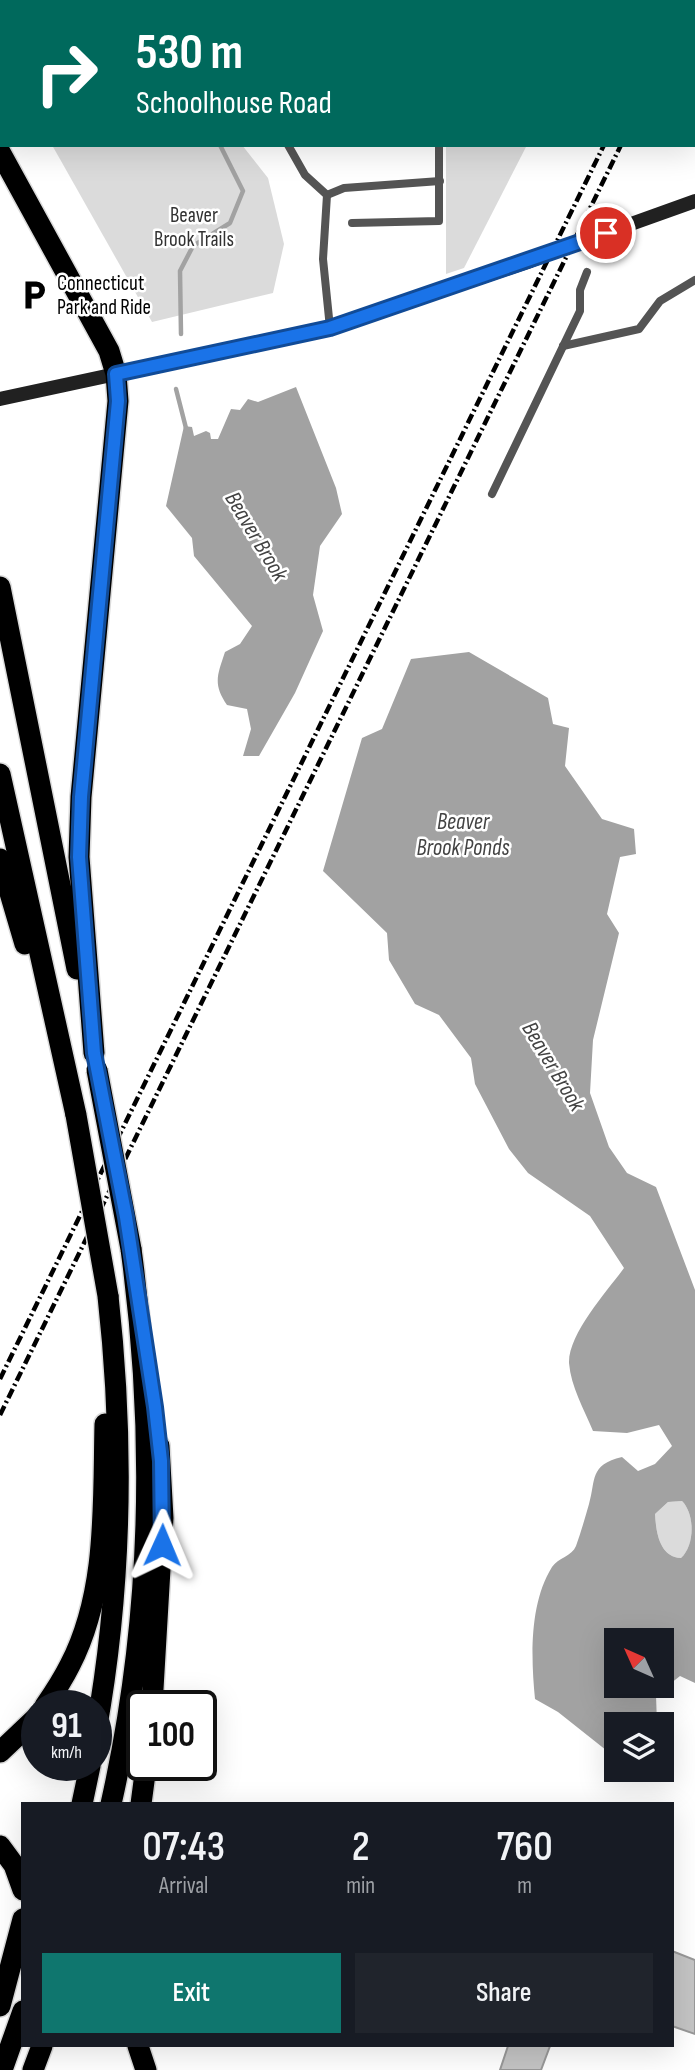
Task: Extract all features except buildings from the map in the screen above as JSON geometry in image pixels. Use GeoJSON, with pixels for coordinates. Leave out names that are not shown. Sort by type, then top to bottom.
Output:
{"type":"FeatureCollection","features":[{"type":"Feature","properties":{"kind":"highway"},"geometry":{"type":"LineString","coordinates":[[0,152],[109,351],[116,374],[118,401],[81,797],[79,857],[96,1061]]}},
{"type":"Feature","properties":{"kind":"highway"},"geometry":{"type":"LineString","coordinates":[[0,587],[96,1061],[131,1249],[161,1461],[163,1518],[153,1690]]}},
{"type":"Feature","properties":{"kind":"highway"},"geometry":{"type":"LineString","coordinates":[[0,774],[76,1115],[108,1296],[117,1400],[118,1507],[112,1616],[102,1690]]}},
{"type":"Feature","properties":{"kind":"highway"},"geometry":{"type":"LineString","coordinates":[[0,859],[62,1053]]}},
{"type":"Feature","properties":{"kind":"highway"},"geometry":{"type":"LineString","coordinates":[[111,1802],[133,1679],[146,1517],[146,1408],[131,1249]]}},
{"type":"Feature","properties":{"kind":"highway"},"geometry":{"type":"LineString","coordinates":[[55,1690],[71,1664],[86,1624],[97,1576],[102,1529],[108,1296]]}},
{"type":"Feature","properties":{"kind":"highway"},"geometry":{"type":"LineString","coordinates":[[0,1752],[21,1732]]}},
{"type":"Feature","properties":{"kind":"highway"},"geometry":{"type":"LineString","coordinates":[[82,1802],[87,1781]]}},
{"type":"Feature","properties":{"kind":"highway"},"geometry":{"type":"LineString","coordinates":[[141,1802],[144,1781]]}},
{"type":"Feature","properties":{"kind":"highway"},"geometry":{"type":"LineString","coordinates":[[0,1846],[14,1865],[21,1884]]}},
{"type":"Feature","properties":{"kind":"highway"},"geometry":{"type":"LineString","coordinates":[[0,2006],[21,1927]]}},
{"type":"Feature","properties":{"kind":"highway"},"geometry":{"type":"LineString","coordinates":[[4,2065],[21,2017]]}},
{"type":"Feature","properties":{"kind":"highway"},"geometry":{"type":"LineString","coordinates":[[33,2070],[42,2047]]}},
{"type":"Feature","properties":{"kind":"highway"},"geometry":{"type":"LineString","coordinates":[[138,2047],[146,2070]]}},
{"type":"Feature","properties":{"kind":"main road"},"geometry":{"type":"LineString","coordinates":[[0,398],[330,328],[530,261],[695,201]]}},
{"type":"Feature","properties":{"kind":"lane"},"geometry":{"type":"LineString","coordinates":[[289,147],[305,176],[327,195]]}},
{"type":"Feature","properties":{"kind":"lane"},"geometry":{"type":"LineString","coordinates":[[352,223],[439,221],[439,147]]}},
{"type":"Feature","properties":{"kind":"lane"},"geometry":{"type":"LineString","coordinates":[[327,195],[344,188],[440,181]]}},
{"type":"Feature","properties":{"kind":"lane"},"geometry":{"type":"LineString","coordinates":[[327,195],[323,259],[330,328]]}},
{"type":"Feature","properties":{"kind":"lane"},"geometry":{"type":"LineString","coordinates":[[492,494],[580,311],[580,290],[587,272]]}},
{"type":"Feature","properties":{"kind":"lane"},"geometry":{"type":"LineString","coordinates":[[563,346],[639,329],[660,301],[695,280]]}},
{"type":"Feature","properties":{"kind":"green space","name":"Beaver Brook Trails"},"geometry":{"type":"Polygon","coordinates":[[[53,147],[244,147],[268,178],[284,244],[273,293],[152,322],[53,147]]]}},
{"type":"Feature","properties":{"kind":"green space"},"geometry":{"type":"Polygon","coordinates":[[[446,147],[526,147],[464,268],[446,274],[446,147]]]}},
{"type":"Feature","properties":{"kind":"green space"},"geometry":{"type":"Polygon","coordinates":[[[682,1501],[689,1514],[692,1530],[689,1545],[681,1558],[674,1557],[663,1548],[655,1514],[668,1502],[682,1501]]]}},
{"type":"Feature","properties":{"kind":"water"},"geometry":{"type":"Polygon","coordinates":[[[296,387],[336,488],[342,514],[320,546],[313,595],[323,631],[295,693],[259,756],[243,756],[251,729],[247,709],[227,705],[218,680],[225,652],[240,644],[252,626],[194,556],[192,538],[166,506],[184,426],[192,427],[194,436],[206,431],[210,433],[211,439],[218,439],[231,409],[240,410],[248,399],[258,402],[296,387]]]}},
{"type":"Feature","properties":{"kind":"water","name":"Beaver Brook Ponds"},"geometry":{"type":"Polygon","coordinates":[[[469,652],[548,698],[553,724],[569,728],[565,766],[602,819],[634,829],[636,854],[620,857],[607,914],[619,933],[593,1040],[590,1093],[609,1147],[627,1173],[656,1187],[695,1290],[695,1683],[680,1676],[674,1681],[674,1628],[604,1628],[604,1698],[656,1698],[657,1712],[604,1712],[604,1748],[558,1712],[535,1699],[535,1614],[552,1567],[576,1546],[599,1469],[611,1460],[622,1457],[638,1471],[655,1464],[672,1446],[659,1425],[627,1433],[593,1431],[572,1381],[570,1351],[590,1313],[624,1268],[590,1216],[528,1173],[509,1149],[475,1084],[471,1058],[439,1015],[415,1004],[389,960],[387,933],[323,871],[362,738],[382,729],[411,659],[469,652]],[[682,1501],[668,1502],[655,1514],[660,1542],[674,1557],[681,1558],[691,1538],[691,1521],[682,1501]]]}},
{"type":"Feature","properties":{"kind":"waterway","name":"Beaver Brook"},"geometry":{"type":"LineString","coordinates":[[181,334],[180,271],[193,246],[230,223],[243,191],[221,147]]}},
{"type":"Feature","properties":{"kind":"waterway","name":"Beaver Brook"},"geometry":{"type":"LineString","coordinates":[[176,389],[187,432]]}},
{"type":"Feature","properties":{"kind":"railway"},"geometry":{"type":"LineString","coordinates":[[0,1379],[603,147]]}},
{"type":"Feature","properties":{"kind":"railway"},"geometry":{"type":"LineString","coordinates":[[0,1415],[620,147]]}},
{"type":"Feature","properties":{"kind":"place","name":"Connecticut Park and Ride"},"geometry":{"type":"Point","coordinates":[34,295]}},
{"type":"Feature","properties":{"kind":"route"},"geometry":{"type":"LineString","coordinates":[[162,1545],[161,1461],[155,1407],[126,1217],[94,1053],[79,857],[81,797],[118,401],[116,374],[330,328],[456,287],[606,233]]}}]}
